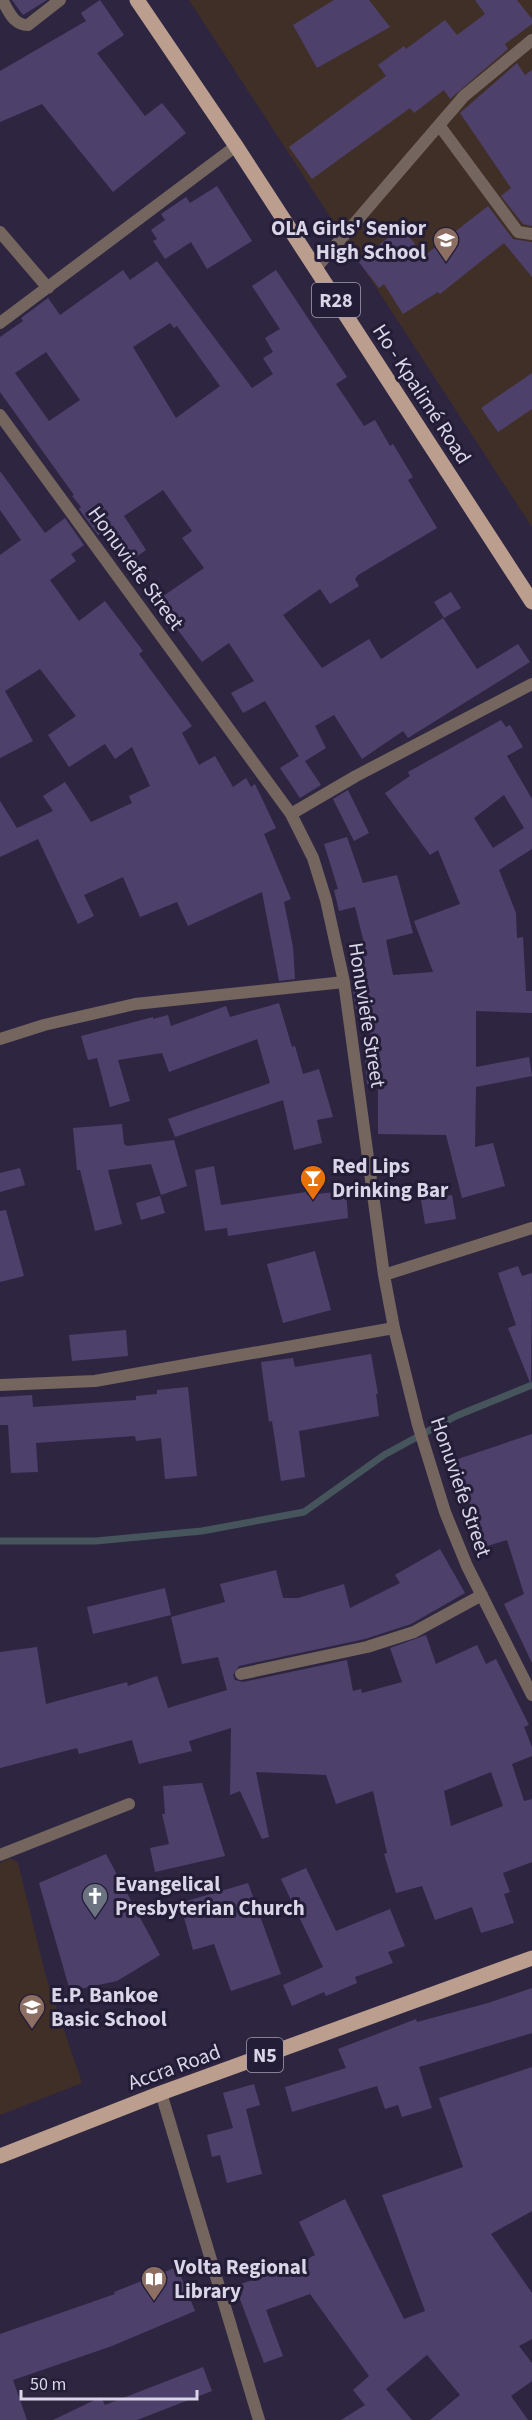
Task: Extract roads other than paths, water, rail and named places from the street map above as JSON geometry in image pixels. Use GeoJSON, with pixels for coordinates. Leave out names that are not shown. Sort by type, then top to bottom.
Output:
{"type":"FeatureCollection","features":[{"type":"Feature","properties":{"kind":"main road","name":"Ho - Kpalimé Road"},"geometry":{"type":"LineString","coordinates":[[137,0],[236,146],[532,602]]}},
{"type":"Feature","properties":{"kind":"main road","name":"Accra Road"},"geometry":{"type":"LineString","coordinates":[[0,2156],[161,2093],[532,1958]]}},
{"type":"Feature","properties":{"kind":"street"},"geometry":{"type":"LineString","coordinates":[[2,0],[15,21],[21,25],[28,25],[60,0]]}},
{"type":"Feature","properties":{"kind":"street"},"geometry":{"type":"LineString","coordinates":[[316,268],[464,96],[532,40]]}},
{"type":"Feature","properties":{"kind":"street"},"geometry":{"type":"LineString","coordinates":[[438,125],[518,232],[532,234]]}},
{"type":"Feature","properties":{"kind":"street"},"geometry":{"type":"LineString","coordinates":[[0,323],[236,146]]}},
{"type":"Feature","properties":{"kind":"street"},"geometry":{"type":"LineString","coordinates":[[0,232],[48,288]]}},
{"type":"Feature","properties":{"kind":"street","name":"Honuviefe Street"},"geometry":{"type":"LineString","coordinates":[[0,415],[291,814],[313,858],[326,900],[344,982],[393,1328],[423,1445],[445,1512],[482,1595],[532,1695]]}},
{"type":"Feature","properties":{"kind":"street"},"geometry":{"type":"LineString","coordinates":[[291,814],[356,776],[532,684]]}},
{"type":"Feature","properties":{"kind":"street"},"geometry":{"type":"LineString","coordinates":[[0,1039],[44,1025],[135,1004],[344,982]]}},
{"type":"Feature","properties":{"kind":"street"},"geometry":{"type":"LineString","coordinates":[[384,1275],[532,1228]]}},
{"type":"Feature","properties":{"kind":"street"},"geometry":{"type":"LineString","coordinates":[[0,1386],[95,1381],[393,1328]]}},
{"type":"Feature","properties":{"kind":"street"},"geometry":{"type":"LineString","coordinates":[[241,1674],[303,1662],[414,1632],[482,1595]]}},
{"type":"Feature","properties":{"kind":"street"},"geometry":{"type":"LineString","coordinates":[[0,1855],[129,1804]]}},
{"type":"Feature","properties":{"kind":"street"},"geometry":{"type":"LineString","coordinates":[[161,2093],[259,2420]]}},
{"type":"Feature","properties":{"kind":"waterway"},"geometry":{"type":"LineString","coordinates":[[0,1541],[96,1541],[202,1531],[304,1512],[384,1455],[456,1416],[532,1385]]}},
{"type":"Feature","properties":{"kind":"place","name":"OLA Girls' Senior High School"},"geometry":{"type":"Point","coordinates":[446,263]}},
{"type":"Feature","properties":{"kind":"place","name":"Red Lips Drinking Bar"},"geometry":{"type":"Point","coordinates":[313,1201]}},
{"type":"Feature","properties":{"kind":"place","name":"Evangelical Presbyterian Church"},"geometry":{"type":"Point","coordinates":[95,1919]}},
{"type":"Feature","properties":{"kind":"place","name":"E.P. Bankoe Basic School"},"geometry":{"type":"Point","coordinates":[32,2030]}},
{"type":"Feature","properties":{"kind":"place","name":"Volta Regional Library"},"geometry":{"type":"Point","coordinates":[154,2302]}}]}
